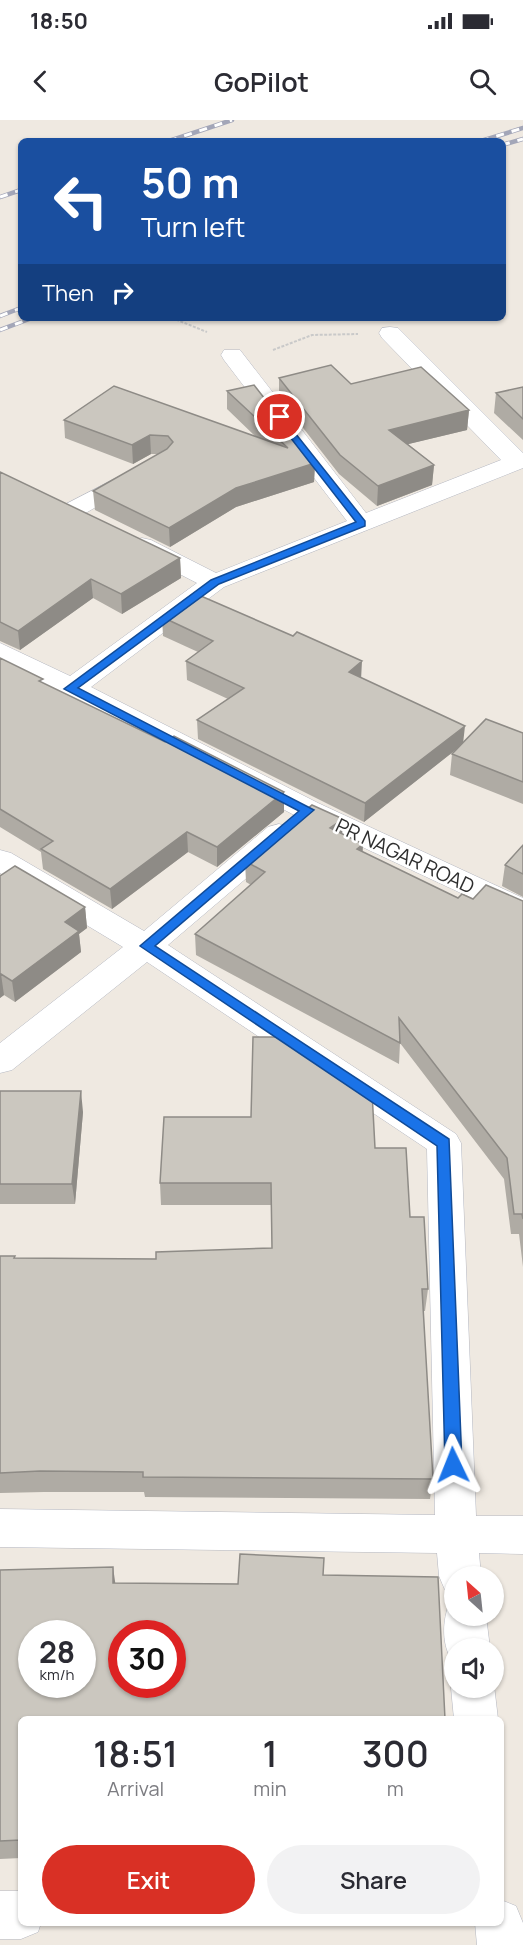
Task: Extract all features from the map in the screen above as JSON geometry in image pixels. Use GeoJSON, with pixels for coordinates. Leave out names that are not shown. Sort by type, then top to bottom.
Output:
{"type":"FeatureCollection","features":[{"type":"Feature","properties":{"kind":"street"},"geometry":{"type":"LineString","coordinates":[[70,689],[215,582],[519,461],[390,333]]}},
{"type":"Feature","properties":{"kind":"street"},"geometry":{"type":"LineString","coordinates":[[231,356],[362,524]]}},
{"type":"Feature","properties":{"kind":"street"},"geometry":{"type":"LineString","coordinates":[[72,510],[150,467]]}},
{"type":"Feature","properties":{"kind":"street"},"geometry":{"type":"LineString","coordinates":[[123,536],[215,582]]}},
{"type":"Feature","properties":{"kind":"street","name":"PR NAGAR ROAD"},"geometry":{"type":"LineString","coordinates":[[0,651],[308,810],[523,911]]}},
{"type":"Feature","properties":{"kind":"street"},"geometry":{"type":"LineString","coordinates":[[0,1061],[146,946],[308,810]]}},
{"type":"Feature","properties":{"kind":"street"},"geometry":{"type":"LineString","coordinates":[[0,860],[146,946],[444,1143],[456,1534],[459,1566]]}},
{"type":"Feature","properties":{"kind":"street"},"geometry":{"type":"LineString","coordinates":[[0,1528],[523,1535]]}},
{"type":"Feature","properties":{"kind":"street"},"geometry":{"type":"LineString","coordinates":[[474,1698],[476,1716]]}},
{"type":"Feature","properties":{"kind":"street"},"geometry":{"type":"LineString","coordinates":[[0,1915],[18,1915]]}},
{"type":"Feature","properties":{"kind":"street"},"geometry":{"type":"LineString","coordinates":[[499,1926],[501,1945]]}},
{"type":"Feature","properties":{"kind":"path"},"geometry":{"type":"LineString","coordinates":[[179,321],[217,337],[231,356],[265,353],[312,335],[390,333]]}},
{"type":"Feature","properties":{"kind":"building"},"geometry":{"type":"Polygon","coordinates":[[[331,365],[351,384],[421,367],[469,410],[389,430],[434,465],[378,486],[340,455],[279,378],[331,365]]]}},
{"type":"Feature","properties":{"kind":"building"},"geometry":{"type":"Polygon","coordinates":[[[254,385],[315,463],[236,488],[169,528],[93,491],[167,449],[173,442],[168,436],[150,435],[132,445],[64,420],[114,386],[288,448],[227,391],[254,385]]]}},
{"type":"Feature","properties":{"kind":"building"},"geometry":{"type":"Polygon","coordinates":[[[523,387],[523,419],[496,393],[523,387]]]}},
{"type":"Feature","properties":{"kind":"building"},"geometry":{"type":"Polygon","coordinates":[[[0,472],[180,558],[121,594],[91,579],[18,631],[0,622],[0,472]]]}},
{"type":"Feature","properties":{"kind":"building"},"geometry":{"type":"Polygon","coordinates":[[[194,593],[293,636],[297,632],[362,661],[349,672],[465,726],[365,803],[197,720],[244,688],[186,661],[213,641],[162,617],[194,593]]]}},
{"type":"Feature","properties":{"kind":"building"},"geometry":{"type":"Polygon","coordinates":[[[0,658],[43,679],[39,681],[165,742],[174,736],[284,792],[217,847],[187,832],[110,889],[41,849],[53,841],[0,809],[0,658]]]}},
{"type":"Feature","properties":{"kind":"building"},"geometry":{"type":"Polygon","coordinates":[[[486,719],[523,733],[523,782],[452,754],[486,719]]]}},
{"type":"Feature","properties":{"kind":"building"},"geometry":{"type":"Polygon","coordinates":[[[312,805],[343,819],[330,828],[363,844],[357,849],[458,898],[462,894],[473,899],[486,885],[523,901],[523,1219],[522,1214],[514,1214],[507,1158],[399,1018],[400,1043],[195,934],[265,872],[245,861],[312,805]]]}},
{"type":"Feature","properties":{"kind":"building"},"geometry":{"type":"Polygon","coordinates":[[[523,845],[523,874],[505,865],[523,845]]]}},
{"type":"Feature","properties":{"kind":"building"},"geometry":{"type":"Polygon","coordinates":[[[15,866],[85,907],[65,922],[79,931],[12,981],[0,975],[0,876],[15,866]]]}},
{"type":"Feature","properties":{"kind":"building"},"geometry":{"type":"Polygon","coordinates":[[[253,1037],[289,1037],[372,1092],[375,1148],[406,1148],[410,1217],[424,1217],[428,1289],[422,1289],[433,1479],[143,1477],[143,1472],[0,1473],[0,1256],[156,1259],[156,1252],[272,1248],[271,1183],[160,1183],[164,1117],[251,1117],[253,1037]]]}},
{"type":"Feature","properties":{"kind":"building"},"geometry":{"type":"Polygon","coordinates":[[[0,1091],[81,1091],[72,1184],[0,1184],[0,1091]]]}},
{"type":"Feature","properties":{"kind":"building"},"geometry":{"type":"Polygon","coordinates":[[[240,1554],[324,1558],[323,1575],[438,1577],[445,1716],[18,1716],[18,1840],[0,1841],[0,1570],[113,1567],[113,1583],[238,1584],[240,1554]]]}},
{"type":"Feature","properties":{"kind":"railway"},"geometry":{"type":"LineString","coordinates":[[178,138],[232,120]]}},
{"type":"Feature","properties":{"kind":"railway"},"geometry":{"type":"LineString","coordinates":[[491,138],[523,128]]}},
{"type":"Feature","properties":{"kind":"railway"},"geometry":{"type":"LineString","coordinates":[[506,144],[523,139]]}},
{"type":"Feature","properties":{"kind":"railway"},"geometry":{"type":"LineString","coordinates":[[0,197],[18,191]]}},
{"type":"Feature","properties":{"kind":"railway"},"geometry":{"type":"LineString","coordinates":[[0,316],[18,309]]}},
{"type":"Feature","properties":{"kind":"railway"},"geometry":{"type":"LineString","coordinates":[[0,330],[24,321]]}},
{"type":"Feature","properties":{"kind":"route"},"geometry":{"type":"LineString","coordinates":[[280,417],[362,524],[215,582],[70,689],[308,810],[146,946],[444,1143],[453,1465]]}}]}
